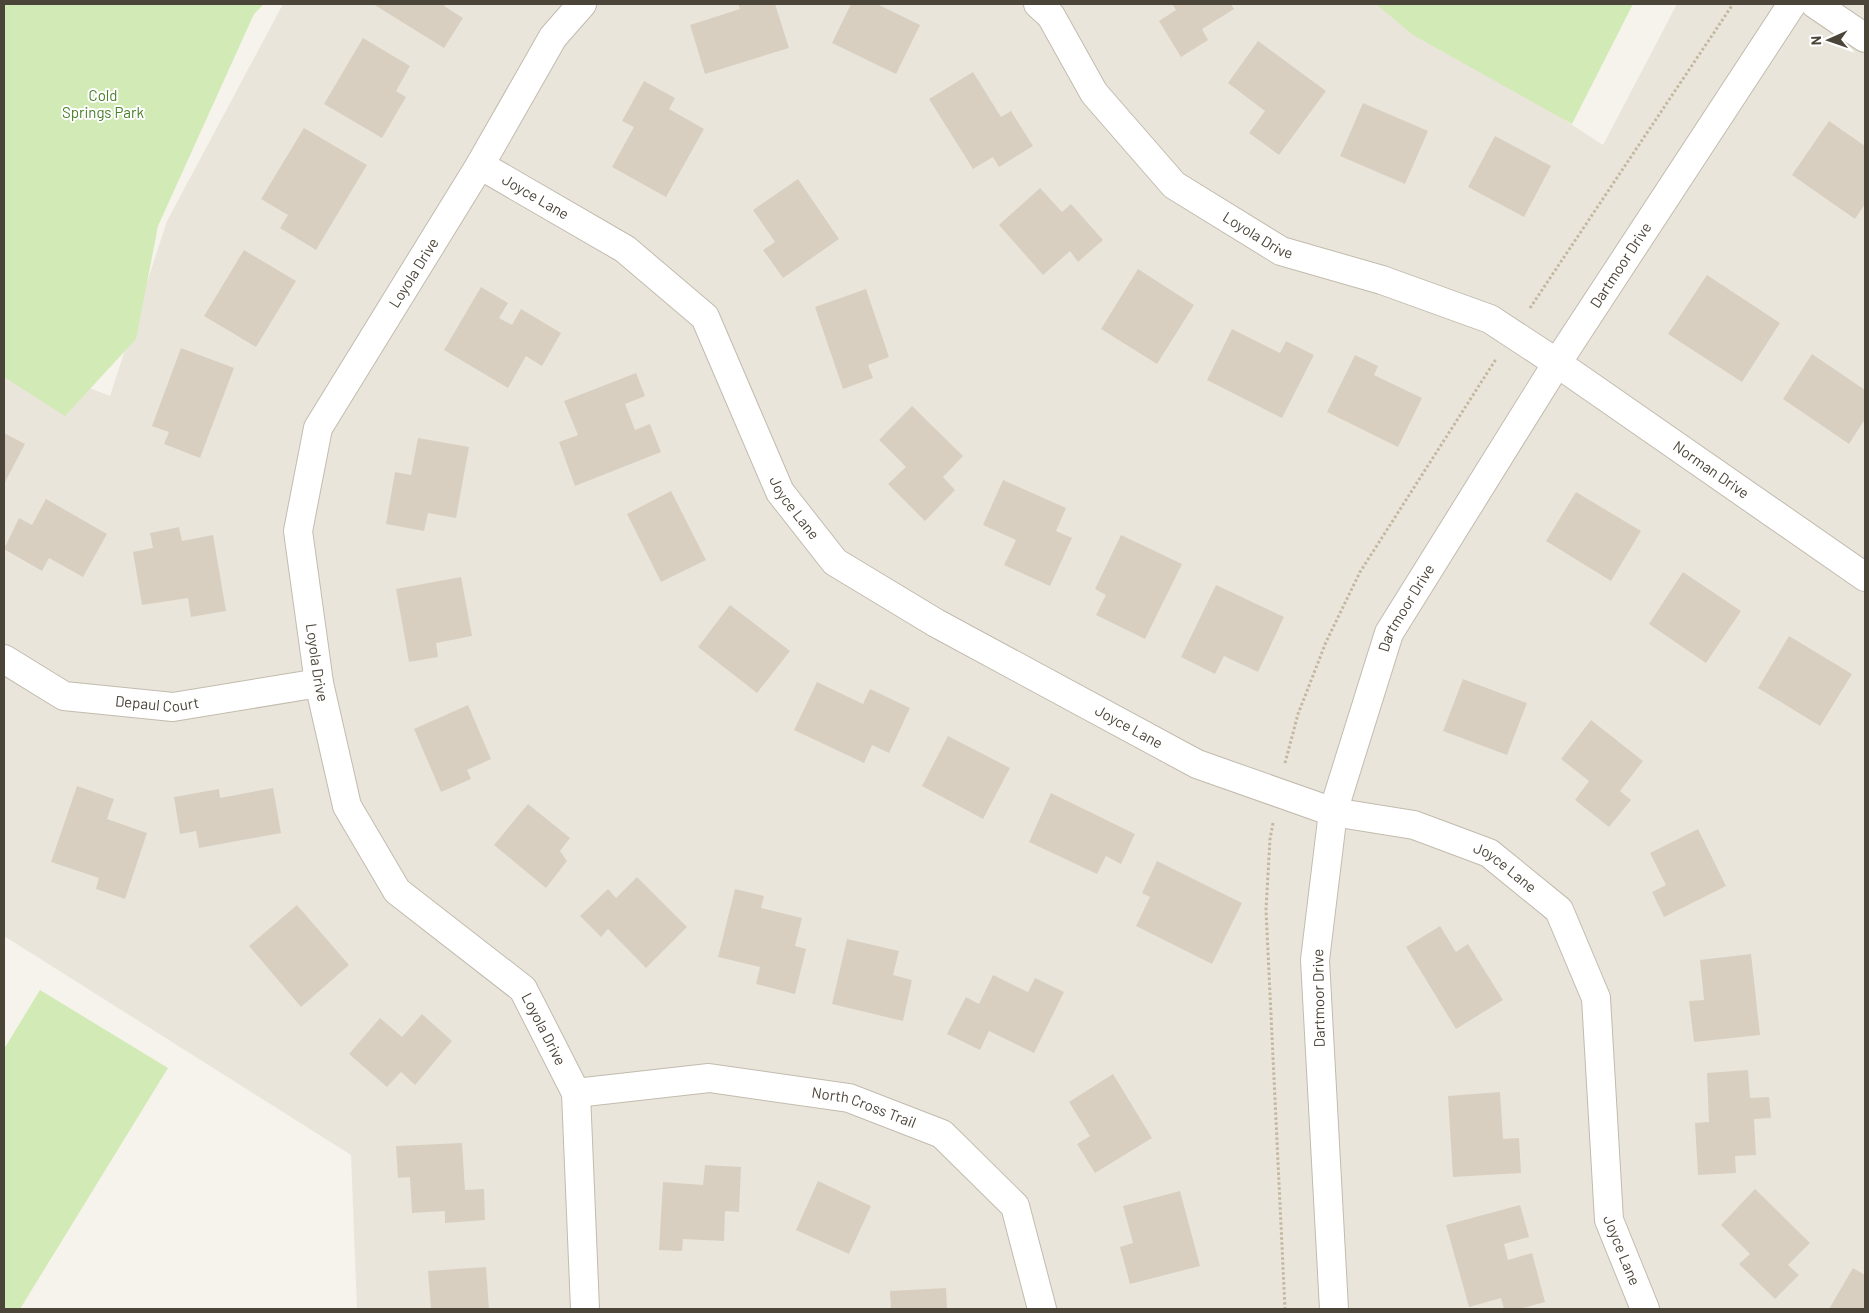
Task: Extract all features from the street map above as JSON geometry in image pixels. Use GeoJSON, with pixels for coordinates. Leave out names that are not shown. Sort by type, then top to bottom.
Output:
{"type":"FeatureCollection","features":[{"type":"Feature","properties":{"kind":"street","name":"Loyola Drive"},"geometry":{"type":"LineString","coordinates":[[582,4],[553,37],[480,165],[318,428],[298,532],[319,683],[347,806],[397,891],[523,989],[576,1093],[585,1309]]}},
{"type":"Feature","properties":{"kind":"street","name":"Loyola Drive"},"geometry":{"type":"LineString","coordinates":[[1038,4],[1051,16],[1094,93],[1174,185],[1281,252],[1382,280],[1490,319],[1557,364]]}},
{"type":"Feature","properties":{"kind":"street","name":"Dartmoor Drive"},"geometry":{"type":"LineString","coordinates":[[1334,1309],[1315,960],[1333,812],[1389,633],[1557,364],[1792,4]]}},
{"type":"Feature","properties":{"kind":"street"},"geometry":{"type":"LineString","coordinates":[[1815,4],[1865,38]]}},
{"type":"Feature","properties":{"kind":"street","name":"Joyce Lane"},"geometry":{"type":"LineString","coordinates":[[480,165],[625,249],[705,317],[780,492],[835,562],[936,623],[1197,764],[1333,812],[1414,825],[1489,853],[1558,910],[1596,998],[1609,1220],[1645,1309]]}},
{"type":"Feature","properties":{"kind":"street","name":"Norman Drive"},"geometry":{"type":"LineString","coordinates":[[1557,364],[1865,577]]}},
{"type":"Feature","properties":{"kind":"street","name":"Depaul Court"},"geometry":{"type":"LineString","coordinates":[[4,659],[64,696],[173,707],[319,683]]}},
{"type":"Feature","properties":{"kind":"street","name":"North Cross Trail"},"geometry":{"type":"LineString","coordinates":[[576,1093],[709,1078],[849,1098],[942,1134],[1015,1206],[1042,1309]]}},
{"type":"Feature","properties":{"kind":"shaded area"},"geometry":{"type":"Polygon","coordinates":[[[283,4],[1387,4],[1603,145],[1677,4],[1865,4],[1865,1309],[357,1309],[351,1155],[4,936],[4,355],[110,396],[167,221],[283,4]]]}},
{"type":"Feature","properties":{"kind":"green space","name":"Cold Springs Park"},"geometry":{"type":"Polygon","coordinates":[[[4,4],[264,4],[254,14],[158,226],[136,339],[65,416],[4,377],[4,4]]]}},
{"type":"Feature","properties":{"kind":"green space"},"geometry":{"type":"Polygon","coordinates":[[[1376,4],[1633,4],[1572,124],[1413,35],[1376,4]]]}},
{"type":"Feature","properties":{"kind":"green space"},"geometry":{"type":"Polygon","coordinates":[[[40,990],[168,1068],[20,1309],[4,1309],[4,1049],[40,990]]]}},
{"type":"Feature","properties":{"kind":"building"},"geometry":{"type":"Polygon","coordinates":[[[373,4],[446,4],[444,6],[463,18],[444,48],[373,4]]]}},
{"type":"Feature","properties":{"kind":"building"},"geometry":{"type":"Polygon","coordinates":[[[738,4],[775,4],[789,48],[705,74],[690,25],[740,9],[738,4]]]}},
{"type":"Feature","properties":{"kind":"building"},"geometry":{"type":"Polygon","coordinates":[[[851,4],[877,4],[920,25],[896,74],[832,43],[851,4]]]}},
{"type":"Feature","properties":{"kind":"building"},"geometry":{"type":"Polygon","coordinates":[[[1172,4],[1231,4],[1234,9],[1202,29],[1208,40],[1181,57],[1159,21],[1176,10],[1172,4]]]}},
{"type":"Feature","properties":{"kind":"building"},"geometry":{"type":"Polygon","coordinates":[[[363,38],[410,66],[396,91],[406,97],[382,138],[324,104],[363,38]]]}},
{"type":"Feature","properties":{"kind":"building"},"geometry":{"type":"Polygon","coordinates":[[[1258,41],[1326,91],[1279,155],[1249,133],[1265,111],[1228,83],[1258,41]]]}},
{"type":"Feature","properties":{"kind":"building"},"geometry":{"type":"Polygon","coordinates":[[[973,72],[1001,117],[1011,111],[1033,146],[999,167],[993,157],[973,169],[929,99],[973,72]]]}},
{"type":"Feature","properties":{"kind":"building"},"geometry":{"type":"Polygon","coordinates":[[[644,81],[675,98],[669,109],[704,129],[666,197],[612,167],[634,127],[622,121],[644,81]]]}},
{"type":"Feature","properties":{"kind":"building"},"geometry":{"type":"Polygon","coordinates":[[[1363,103],[1428,131],[1405,184],[1340,156],[1363,103]]]}},
{"type":"Feature","properties":{"kind":"building"},"geometry":{"type":"Polygon","coordinates":[[[1829,121],[1865,146],[1865,204],[1855,219],[1792,175],[1829,121]]]}},
{"type":"Feature","properties":{"kind":"building"},"geometry":{"type":"Polygon","coordinates":[[[304,128],[367,165],[316,250],[280,228],[288,215],[261,199],[304,128]]]}},
{"type":"Feature","properties":{"kind":"building"},"geometry":{"type":"Polygon","coordinates":[[[1495,136],[1551,166],[1524,217],[1468,187],[1495,136]]]}},
{"type":"Feature","properties":{"kind":"building"},"geometry":{"type":"Polygon","coordinates":[[[798,179],[839,239],[783,278],[763,250],[775,242],[753,210],[798,179]]]}},
{"type":"Feature","properties":{"kind":"building"},"geometry":{"type":"Polygon","coordinates":[[[1040,188],[1062,212],[1071,204],[1103,240],[1078,262],[1070,251],[1043,275],[999,225],[1040,188]]]}},
{"type":"Feature","properties":{"kind":"building"},"geometry":{"type":"Polygon","coordinates":[[[244,250],[296,281],[256,347],[204,316],[244,250]]]}},
{"type":"Feature","properties":{"kind":"building"},"geometry":{"type":"Polygon","coordinates":[[[1138,269],[1194,305],[1157,364],[1101,329],[1138,269]]]}},
{"type":"Feature","properties":{"kind":"building"},"geometry":{"type":"Polygon","coordinates":[[[1707,275],[1780,323],[1742,382],[1668,334],[1707,275]]]}},
{"type":"Feature","properties":{"kind":"building"},"geometry":{"type":"Polygon","coordinates":[[[481,287],[508,303],[499,318],[512,325],[521,309],[561,333],[542,366],[526,356],[508,388],[444,350],[481,287]]]}},
{"type":"Feature","properties":{"kind":"building"},"geometry":{"type":"Polygon","coordinates":[[[866,289],[889,357],[868,365],[873,378],[843,389],[815,307],[866,289]]]}},
{"type":"Feature","properties":{"kind":"building"},"geometry":{"type":"Polygon","coordinates":[[[1232,329],[1280,353],[1286,341],[1314,355],[1282,418],[1207,380],[1232,329]]]}},
{"type":"Feature","properties":{"kind":"building"},"geometry":{"type":"Polygon","coordinates":[[[181,348],[234,368],[200,458],[164,444],[169,432],[152,426],[181,348]]]}},
{"type":"Feature","properties":{"kind":"building"},"geometry":{"type":"Polygon","coordinates":[[[1812,354],[1865,390],[1865,419],[1849,444],[1783,399],[1812,354]]]}},
{"type":"Feature","properties":{"kind":"building"},"geometry":{"type":"Polygon","coordinates":[[[1355,355],[1378,366],[1374,375],[1422,398],[1398,447],[1327,412],[1355,355]]]}},
{"type":"Feature","properties":{"kind":"building"},"geometry":{"type":"Polygon","coordinates":[[[636,373],[645,396],[625,404],[635,430],[650,424],[661,452],[575,486],[559,442],[578,435],[564,401],[636,373]]]}},
{"type":"Feature","properties":{"kind":"building"},"geometry":{"type":"Polygon","coordinates":[[[912,406],[963,456],[943,477],[955,490],[925,521],[888,484],[906,467],[879,440],[912,406]]]}},
{"type":"Feature","properties":{"kind":"building"},"geometry":{"type":"Polygon","coordinates":[[[4,433],[25,444],[4,484],[4,433]]]}},
{"type":"Feature","properties":{"kind":"building"},"geometry":{"type":"Polygon","coordinates":[[[418,438],[469,447],[456,518],[428,513],[424,531],[386,524],[395,472],[411,475],[418,438]]]}},
{"type":"Feature","properties":{"kind":"building"},"geometry":{"type":"Polygon","coordinates":[[[1003,480],[1066,508],[1056,531],[1072,538],[1050,586],[1004,565],[1016,540],[983,525],[1003,480]]]}},
{"type":"Feature","properties":{"kind":"building"},"geometry":{"type":"Polygon","coordinates":[[[671,491],[706,560],[661,582],[627,514],[671,491]]]}},
{"type":"Feature","properties":{"kind":"building"},"geometry":{"type":"Polygon","coordinates":[[[1576,492],[1641,531],[1611,581],[1546,541],[1576,492]]]}},
{"type":"Feature","properties":{"kind":"building"},"geometry":{"type":"Polygon","coordinates":[[[46,499],[107,534],[83,577],[49,558],[42,571],[4,549],[19,518],[32,525],[46,499]]]}},
{"type":"Feature","properties":{"kind":"building"},"geometry":{"type":"Polygon","coordinates":[[[179,527],[182,541],[213,535],[226,611],[191,617],[188,598],[142,605],[133,552],[153,548],[150,533],[179,527]]]}},
{"type":"Feature","properties":{"kind":"building"},"geometry":{"type":"Polygon","coordinates":[[[1121,535],[1182,564],[1145,639],[1096,615],[1106,595],[1095,589],[1121,535]]]}},
{"type":"Feature","properties":{"kind":"building"},"geometry":{"type":"Polygon","coordinates":[[[1683,572],[1741,611],[1706,663],[1649,624],[1683,572]]]}},
{"type":"Feature","properties":{"kind":"building"},"geometry":{"type":"Polygon","coordinates":[[[461,577],[472,636],[436,643],[438,657],[409,662],[396,589],[461,577]]]}},
{"type":"Feature","properties":{"kind":"building"},"geometry":{"type":"Polygon","coordinates":[[[1216,585],[1284,617],[1258,672],[1224,656],[1215,674],[1181,657],[1216,585]]]}},
{"type":"Feature","properties":{"kind":"building"},"geometry":{"type":"Polygon","coordinates":[[[730,605],[790,651],[757,693],[698,647],[730,605]]]}},
{"type":"Feature","properties":{"kind":"building"},"geometry":{"type":"Polygon","coordinates":[[[1789,636],[1852,674],[1820,726],[1758,688],[1789,636]]]}},
{"type":"Feature","properties":{"kind":"building"},"geometry":{"type":"Polygon","coordinates":[[[1463,679],[1527,703],[1507,755],[1443,731],[1463,679]]]}},
{"type":"Feature","properties":{"kind":"building"},"geometry":{"type":"Polygon","coordinates":[[[817,682],[863,704],[870,689],[910,708],[889,753],[872,745],[864,763],[794,730],[817,682]]]}},
{"type":"Feature","properties":{"kind":"building"},"geometry":{"type":"Polygon","coordinates":[[[468,705],[491,759],[467,770],[471,779],[441,792],[414,729],[468,705]]]}},
{"type":"Feature","properties":{"kind":"building"},"geometry":{"type":"Polygon","coordinates":[[[1591,720],[1643,761],[1620,791],[1631,800],[1609,827],[1575,800],[1589,781],[1561,759],[1591,720]]]}},
{"type":"Feature","properties":{"kind":"building"},"geometry":{"type":"Polygon","coordinates":[[[948,736],[1010,768],[983,819],[922,786],[948,736]]]}},
{"type":"Feature","properties":{"kind":"building"},"geometry":{"type":"Polygon","coordinates":[[[77,786],[114,799],[107,819],[147,833],[125,899],[96,889],[99,878],[51,862],[77,786]]]}},
{"type":"Feature","properties":{"kind":"building"},"geometry":{"type":"Polygon","coordinates":[[[273,788],[281,833],[199,848],[196,831],[180,834],[174,797],[219,789],[220,798],[273,788]]]}},
{"type":"Feature","properties":{"kind":"building"},"geometry":{"type":"Polygon","coordinates":[[[1051,793],[1135,834],[1121,864],[1106,856],[1097,874],[1029,842],[1051,793]]]}},
{"type":"Feature","properties":{"kind":"building"},"geometry":{"type":"Polygon","coordinates":[[[528,804],[570,838],[560,851],[567,861],[546,888],[494,845],[528,804]]]}},
{"type":"Feature","properties":{"kind":"building"},"geometry":{"type":"Polygon","coordinates":[[[1698,829],[1726,886],[1664,917],[1652,892],[1666,885],[1650,853],[1698,829]]]}},
{"type":"Feature","properties":{"kind":"building"},"geometry":{"type":"Polygon","coordinates":[[[1157,861],[1242,903],[1212,964],[1136,926],[1150,897],[1142,893],[1157,861]]]}},
{"type":"Feature","properties":{"kind":"building"},"geometry":{"type":"Polygon","coordinates":[[[637,877],[687,927],[646,968],[608,929],[601,937],[580,916],[608,889],[616,898],[637,877]]]}},
{"type":"Feature","properties":{"kind":"building"},"geometry":{"type":"Polygon","coordinates":[[[735,889],[764,896],[761,908],[802,918],[795,946],[806,949],[795,994],[756,984],[760,967],[718,957],[735,889]]]}},
{"type":"Feature","properties":{"kind":"building"},"geometry":{"type":"Polygon","coordinates":[[[297,905],[349,965],[301,1007],[249,946],[297,905]]]}},
{"type":"Feature","properties":{"kind":"building"},"geometry":{"type":"Polygon","coordinates":[[[1440,926],[1456,952],[1468,944],[1503,1000],[1456,1029],[1406,947],[1440,926]]]}},
{"type":"Feature","properties":{"kind":"building"},"geometry":{"type":"Polygon","coordinates":[[[847,939],[899,951],[893,975],[912,980],[903,1021],[832,1004],[847,939]]]}},
{"type":"Feature","properties":{"kind":"building"},"geometry":{"type":"Polygon","coordinates":[[[1751,954],[1760,1035],[1694,1042],[1689,1001],[1704,1000],[1700,960],[1751,954]]]}},
{"type":"Feature","properties":{"kind":"building"},"geometry":{"type":"Polygon","coordinates":[[[993,975],[1028,992],[1035,978],[1064,992],[1034,1053],[989,1031],[980,1050],[947,1034],[966,997],[979,1004],[993,975]]]}},
{"type":"Feature","properties":{"kind":"building"},"geometry":{"type":"Polygon","coordinates":[[[422,1014],[452,1041],[415,1085],[401,1072],[387,1087],[349,1054],[380,1018],[402,1037],[422,1014]]]}},
{"type":"Feature","properties":{"kind":"building"},"geometry":{"type":"Polygon","coordinates":[[[1748,1070],[1750,1098],[1769,1097],[1771,1118],[1754,1119],[1756,1155],[1735,1156],[1736,1173],[1698,1175],[1695,1123],[1709,1122],[1707,1073],[1748,1070]]]}},
{"type":"Feature","properties":{"kind":"building"},"geometry":{"type":"Polygon","coordinates":[[[1113,1074],[1152,1138],[1095,1173],[1077,1144],[1090,1136],[1069,1102],[1113,1074]]]}},
{"type":"Feature","properties":{"kind":"building"},"geometry":{"type":"Polygon","coordinates":[[[1500,1092],[1503,1139],[1519,1138],[1521,1173],[1453,1177],[1448,1096],[1500,1092]]]}},
{"type":"Feature","properties":{"kind":"building"},"geometry":{"type":"Polygon","coordinates":[[[462,1143],[465,1190],[484,1189],[485,1220],[445,1223],[445,1211],[412,1213],[410,1177],[398,1178],[396,1146],[462,1143]]]}},
{"type":"Feature","properties":{"kind":"building"},"geometry":{"type":"Polygon","coordinates":[[[705,1165],[741,1167],[739,1212],[725,1211],[724,1241],[683,1239],[682,1251],[659,1250],[663,1182],[703,1185],[705,1165]]]}},
{"type":"Feature","properties":{"kind":"building"},"geometry":{"type":"Polygon","coordinates":[[[818,1181],[871,1206],[849,1254],[796,1230],[818,1181]]]}},
{"type":"Feature","properties":{"kind":"building"},"geometry":{"type":"Polygon","coordinates":[[[1755,1189],[1810,1243],[1788,1265],[1799,1275],[1775,1299],[1739,1264],[1750,1254],[1721,1225],[1755,1189]]]}},
{"type":"Feature","properties":{"kind":"building"},"geometry":{"type":"Polygon","coordinates":[[[1180,1191],[1200,1266],[1130,1284],[1120,1247],[1133,1243],[1123,1206],[1180,1191]]]}},
{"type":"Feature","properties":{"kind":"building"},"geometry":{"type":"Polygon","coordinates":[[[1520,1205],[1529,1237],[1504,1244],[1508,1260],[1532,1253],[1545,1302],[1519,1309],[1504,1309],[1501,1298],[1469,1307],[1446,1225],[1520,1205]]]}},
{"type":"Feature","properties":{"kind":"building"},"geometry":{"type":"Polygon","coordinates":[[[486,1267],[489,1309],[431,1309],[428,1271],[486,1267]]]}},
{"type":"Feature","properties":{"kind":"building"},"geometry":{"type":"Polygon","coordinates":[[[1853,1268],[1865,1275],[1865,1309],[1829,1309],[1853,1268]]]}},
{"type":"Feature","properties":{"kind":"building"},"geometry":{"type":"Polygon","coordinates":[[[946,1288],[947,1309],[891,1309],[890,1291],[946,1288]]]}}]}
